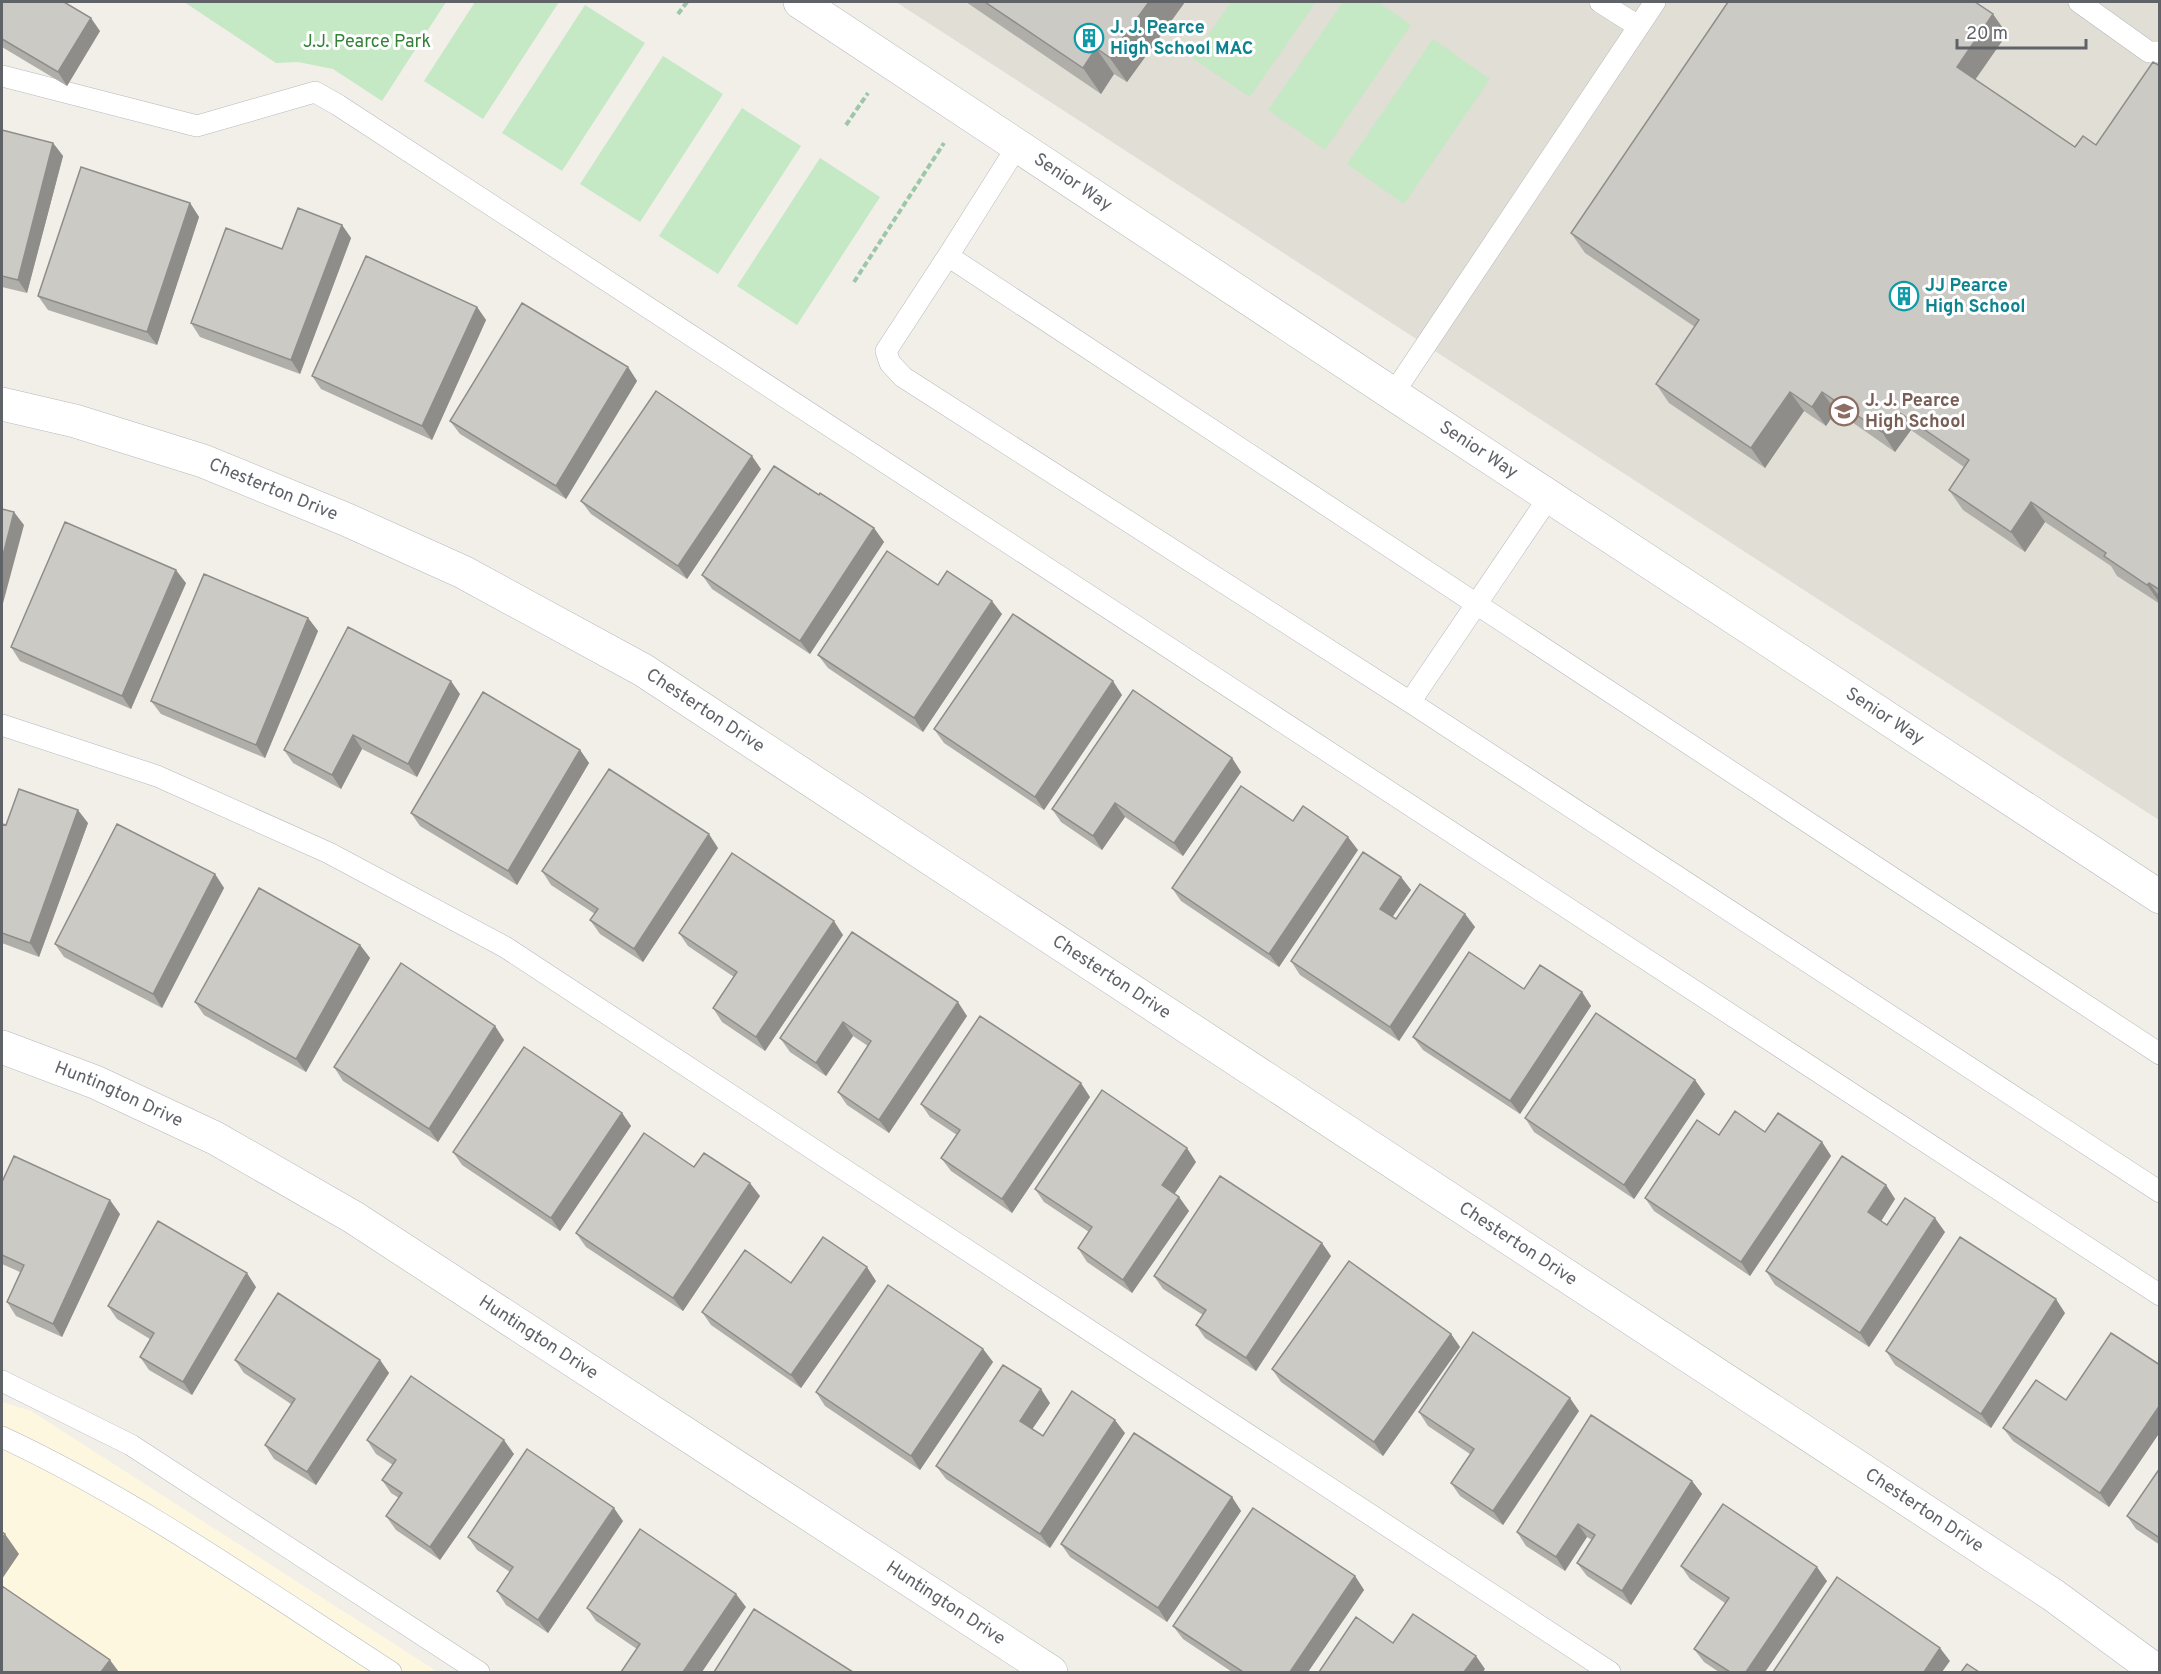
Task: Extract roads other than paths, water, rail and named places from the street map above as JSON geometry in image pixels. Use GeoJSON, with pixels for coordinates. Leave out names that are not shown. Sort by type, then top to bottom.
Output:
{"type":"FeatureCollection","features":[{"type":"Feature","properties":{"kind":"street","name":"Senior Way"},"geometry":{"type":"LineString","coordinates":[[800,2],[2160,897]]}},
{"type":"Feature","properties":{"kind":"street","name":"Chesterton Drive"},"geometry":{"type":"LineString","coordinates":[[2,404],[75,421],[203,461],[345,519],[463,572],[643,669],[2053,1595],[2158,1672]]}},
{"type":"Feature","properties":{"kind":"street","name":"Huntington Drive"},"geometry":{"type":"LineString","coordinates":[[2,1047],[95,1082],[215,1138],[353,1217],[1051,1672]]}},
{"type":"Feature","properties":{"kind":"lane"},"geometry":{"type":"LineString","coordinates":[[1600,2],[1638,26]]}},
{"type":"Feature","properties":{"kind":"lane"},"geometry":{"type":"LineString","coordinates":[[1393,394],[1655,2]]}},
{"type":"Feature","properties":{"kind":"lane"},"geometry":{"type":"LineString","coordinates":[[2079,2],[2149,52],[2160,52]]}},
{"type":"Feature","properties":{"kind":"lane"},"geometry":{"type":"LineString","coordinates":[[2,76],[197,126],[315,92],[323,96],[2160,1295]]}},
{"type":"Feature","properties":{"kind":"lane"},"geometry":{"type":"LineString","coordinates":[[1018,145],[886,351],[890,363],[903,377],[1410,702],[2160,1192]]}},
{"type":"Feature","properties":{"kind":"lane"},"geometry":{"type":"LineString","coordinates":[[948,256],[2160,1054]]}},
{"type":"Feature","properties":{"kind":"lane"},"geometry":{"type":"LineString","coordinates":[[1410,702],[1550,497]]}},
{"type":"Feature","properties":{"kind":"lane"},"geometry":{"type":"LineString","coordinates":[[2,725],[157,776],[329,853],[505,947],[1610,1672]]}},
{"type":"Feature","properties":{"kind":"lane"},"geometry":{"type":"LineString","coordinates":[[2,1381],[131,1444],[479,1672]]}},
{"type":"Feature","properties":{"kind":"lane"},"geometry":{"type":"LineString","coordinates":[[2,1437],[61,1465],[185,1538],[391,1672]]}},
{"type":"Feature","properties":{"kind":"place","name":"J. J. Pearce High School MAC"},"geometry":{"type":"Point","coordinates":[1089,38]}},
{"type":"Feature","properties":{"kind":"place","name":"JJ Pearce High School"},"geometry":{"type":"Point","coordinates":[1904,296]}},
{"type":"Feature","properties":{"kind":"place","name":"J. J. Pearce High School"},"geometry":{"type":"Point","coordinates":[1844,411]}},
{"type":"Feature","properties":{"kind":"park label","name":"J.J. Pearce Park"},"geometry":{"type":"Point","coordinates":[367,42]}}]}
